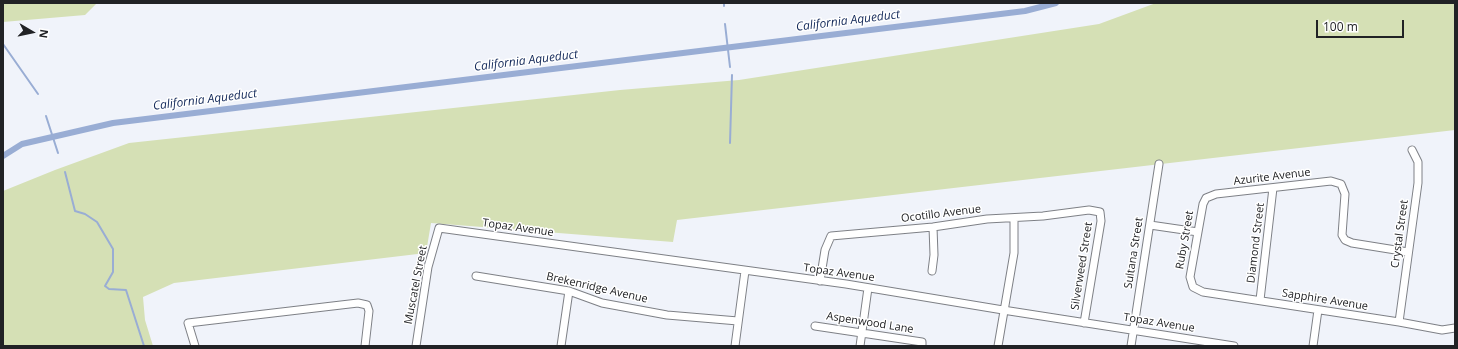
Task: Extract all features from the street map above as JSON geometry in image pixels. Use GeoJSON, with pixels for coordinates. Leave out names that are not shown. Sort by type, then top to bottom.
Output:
{"type":"FeatureCollection","features":[{"type":"Feature","properties":{"kind":"street","name":"Crystal Street"},"geometry":{"type":"LineString","coordinates":[[1398,322],[1418,183],[1418,162],[1412,150]]}},
{"type":"Feature","properties":{"kind":"street","name":"Sultana Street"},"geometry":{"type":"LineString","coordinates":[[1131,346],[1159,164]]}},
{"type":"Feature","properties":{"kind":"street","name":"Azurite Avenue"},"geometry":{"type":"LineString","coordinates":[[1206,198],[1216,194],[1331,181],[1342,184],[1345,194],[1342,235],[1345,240],[1352,244],[1408,252]]}},
{"type":"Feature","properties":{"kind":"street","name":"Diamond Street"},"geometry":{"type":"LineString","coordinates":[[1260,300],[1273,188]]}},
{"type":"Feature","properties":{"kind":"street","name":"Ruby Street"},"geometry":{"type":"LineString","coordinates":[[1193,286],[1190,277],[1203,204],[1206,198]]}},
{"type":"Feature","properties":{"kind":"street","name":"Ocotillo Avenue"},"geometry":{"type":"LineString","coordinates":[[820,280],[825,250],[831,236],[933,227],[987,219],[1043,216],[1089,210],[1100,212]]}},
{"type":"Feature","properties":{"kind":"street","name":"Silverweed Street"},"geometry":{"type":"LineString","coordinates":[[1084,323],[1101,221],[1100,212]]}},
{"type":"Feature","properties":{"kind":"street"},"geometry":{"type":"LineString","coordinates":[[998,346],[1014,253],[1014,218]]}},
{"type":"Feature","properties":{"kind":"street"},"geometry":{"type":"LineString","coordinates":[[1150,225],[1198,232]]}},
{"type":"Feature","properties":{"kind":"street"},"geometry":{"type":"LineString","coordinates":[[932,271],[934,255],[933,227]]}},
{"type":"Feature","properties":{"kind":"street","name":"Topaz Avenue"},"geometry":{"type":"LineString","coordinates":[[439,228],[745,271],[820,280],[1234,346]]}},
{"type":"Feature","properties":{"kind":"street","name":"Muscatel Street"},"geometry":{"type":"LineString","coordinates":[[416,346],[428,267],[439,228]]}},
{"type":"Feature","properties":{"kind":"street"},"geometry":{"type":"LineString","coordinates":[[735,346],[745,271]]}},
{"type":"Feature","properties":{"kind":"street","name":"Brekenridge Avenue"},"geometry":{"type":"LineString","coordinates":[[476,276],[569,291],[602,303],[660,314],[738,321]]}},
{"type":"Feature","properties":{"kind":"street","name":"Sapphire Avenue"},"geometry":{"type":"LineString","coordinates":[[1193,286],[1202,292],[1442,330],[1455,328]]}},
{"type":"Feature","properties":{"kind":"street"},"geometry":{"type":"LineString","coordinates":[[860,346],[868,288]]}},
{"type":"Feature","properties":{"kind":"street"},"geometry":{"type":"LineString","coordinates":[[561,346],[569,291]]}},
{"type":"Feature","properties":{"kind":"street"},"geometry":{"type":"LineString","coordinates":[[195,346],[188,323],[358,303],[367,305],[370,311],[365,346]]}},
{"type":"Feature","properties":{"kind":"street"},"geometry":{"type":"LineString","coordinates":[[1313,346],[1318,310]]}},
{"type":"Feature","properties":{"kind":"street","name":"Aspenwood Lane"},"geometry":{"type":"LineString","coordinates":[[815,326],[863,332],[922,344]]}},
{"type":"Feature","properties":{"kind":"green space"},"geometry":{"type":"Polygon","coordinates":[[[3,3],[97,3],[85,15],[3,22],[3,3]]]}},
{"type":"Feature","properties":{"kind":"green space"},"geometry":{"type":"Polygon","coordinates":[[[1156,3],[1455,3],[1455,130],[677,220],[673,242],[431,223],[426,253],[174,283],[143,297],[145,320],[153,346],[3,346],[3,191],[129,143],[620,90],[739,80],[1099,24],[1156,3]]]}},
{"type":"Feature","properties":{"kind":"waterway","name":"California Aqueduct"},"geometry":{"type":"LineString","coordinates":[[3,156],[22,144],[113,123],[1025,11],[1056,3]]}},
{"type":"Feature","properties":{"kind":"waterway","name":"California Aqueduct"},"geometry":{"type":"LineString","coordinates":[[725,24],[730,67]]}},
{"type":"Feature","properties":{"kind":"waterway"},"geometry":{"type":"LineString","coordinates":[[3,44],[38,94]]}},
{"type":"Feature","properties":{"kind":"waterway"},"geometry":{"type":"LineString","coordinates":[[730,143],[732,75]]}},
{"type":"Feature","properties":{"kind":"waterway","name":"California Aqueduct"},"geometry":{"type":"LineString","coordinates":[[46,116],[58,153]]}},
{"type":"Feature","properties":{"kind":"waterway"},"geometry":{"type":"LineString","coordinates":[[65,172],[75,211],[85,214],[97,222],[113,249],[113,272],[105,286],[109,289],[126,290],[144,346]]}}]}
